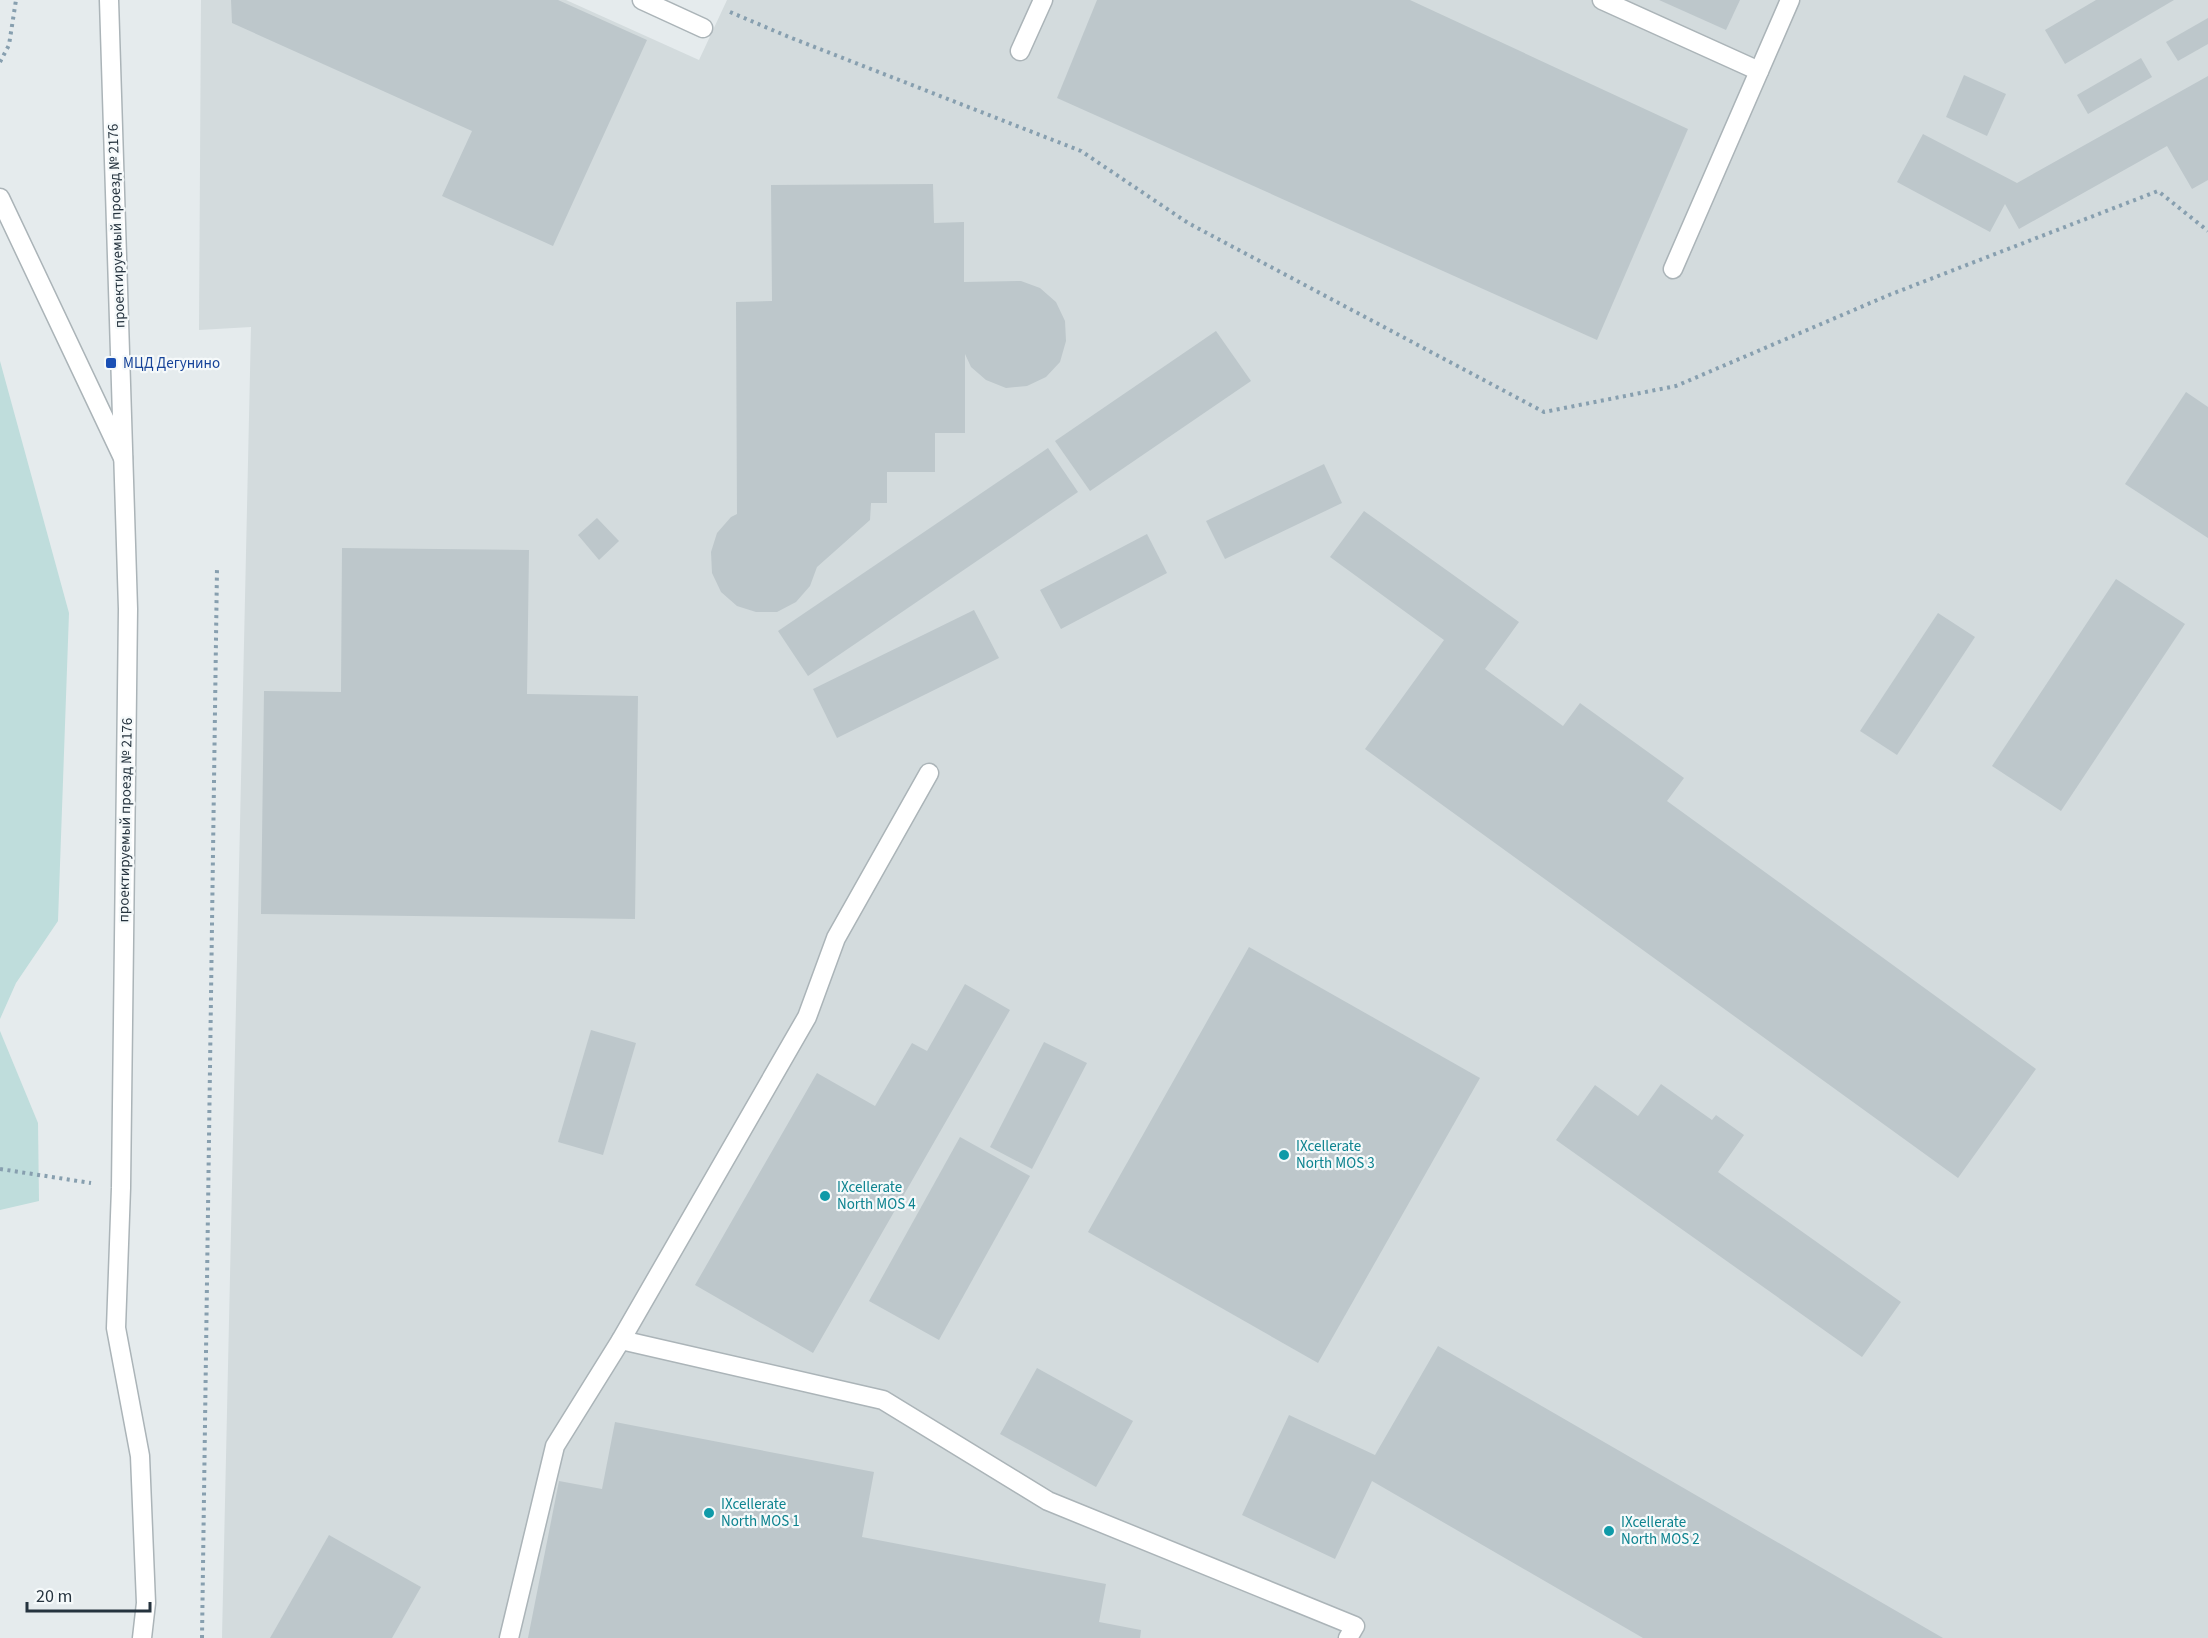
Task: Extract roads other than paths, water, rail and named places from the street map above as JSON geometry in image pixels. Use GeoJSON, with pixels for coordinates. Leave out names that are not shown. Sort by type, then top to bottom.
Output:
{"type":"FeatureCollection","features":[{"type":"Feature","properties":{"kind":"street","name":"проектируемый проезд № 2176"},"geometry":{"type":"LineString","coordinates":[[109,0],[128,609],[121,1188],[116,1328],[140,1456],[146,1603],[142,1638]]}},
{"type":"Feature","properties":{"kind":"street"},"geometry":{"type":"LineString","coordinates":[[642,0],[703,28]]}},
{"type":"Feature","properties":{"kind":"street"},"geometry":{"type":"LineString","coordinates":[[1020,51],[1043,0]]}},
{"type":"Feature","properties":{"kind":"street"},"geometry":{"type":"LineString","coordinates":[[1602,0],[1759,71]]}},
{"type":"Feature","properties":{"kind":"street"},"geometry":{"type":"LineString","coordinates":[[1673,269],[1790,0]]}},
{"type":"Feature","properties":{"kind":"street"},"geometry":{"type":"LineString","coordinates":[[0,198],[123,458]]}},
{"type":"Feature","properties":{"kind":"street"},"geometry":{"type":"LineString","coordinates":[[509,1638],[555,1446],[621,1340],[807,1017],[836,938],[929,773]]}},
{"type":"Feature","properties":{"kind":"street"},"geometry":{"type":"LineString","coordinates":[[621,1340],[883,1400],[1048,1501],[1355,1626],[1348,1638]]}},
{"type":"Feature","properties":{"kind":"place","name":"МЦД Дегунино"},"geometry":{"type":"Point","coordinates":[111,363]}},
{"type":"Feature","properties":{"kind":"place","name":"IXcellerate North MOS 3"},"geometry":{"type":"Point","coordinates":[1284,1155]}},
{"type":"Feature","properties":{"kind":"place","name":"IXcellerate North MOS 4"},"geometry":{"type":"Point","coordinates":[825,1196]}},
{"type":"Feature","properties":{"kind":"place","name":"IXcellerate North MOS 1"},"geometry":{"type":"Point","coordinates":[709,1513]}},
{"type":"Feature","properties":{"kind":"place","name":"IXcellerate North MOS 2"},"geometry":{"type":"Point","coordinates":[1609,1531]}}]}
